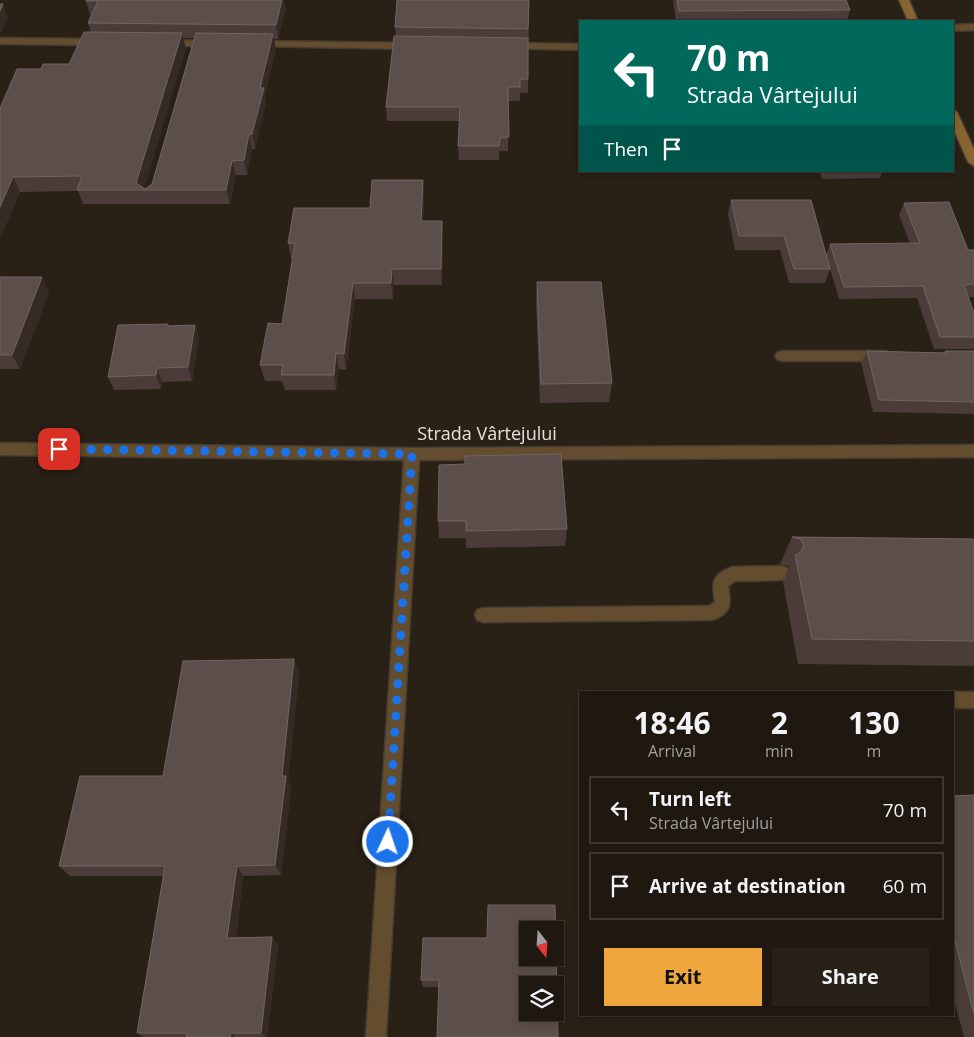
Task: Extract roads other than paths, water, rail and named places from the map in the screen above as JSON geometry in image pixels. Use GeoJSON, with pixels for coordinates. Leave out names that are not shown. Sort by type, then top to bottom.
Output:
{"type":"FeatureCollection","features":[{"type":"Feature","properties":{"kind":"main road"},"geometry":{"type":"LineString","coordinates":[[904,0],[913,20]]}},
{"type":"Feature","properties":{"kind":"main road"},"geometry":{"type":"LineString","coordinates":[[954,117],[974,162]]}},
{"type":"Feature","properties":{"kind":"street"},"geometry":{"type":"LineString","coordinates":[[954,28],[974,27]]}},
{"type":"Feature","properties":{"kind":"street"},"geometry":{"type":"LineString","coordinates":[[0,41],[107,42]]}},
{"type":"Feature","properties":{"kind":"street"},"geometry":{"type":"LineString","coordinates":[[155,43],[193,48],[224,44]]}},
{"type":"Feature","properties":{"kind":"street"},"geometry":{"type":"LineString","coordinates":[[244,44],[421,46]]}},
{"type":"Feature","properties":{"kind":"street"},"geometry":{"type":"LineString","coordinates":[[500,46],[579,47]]}},
{"type":"Feature","properties":{"kind":"street"},"geometry":{"type":"LineString","coordinates":[[782,356],[897,356]]}},
{"type":"Feature","properties":{"kind":"street","name":"Strada Vârtejului"},"geometry":{"type":"LineString","coordinates":[[0,449],[412,454],[974,451]]}},
{"type":"Feature","properties":{"kind":"street"},"geometry":{"type":"LineString","coordinates":[[376,1037],[412,454]]}},
{"type":"Feature","properties":{"kind":"street"},"geometry":{"type":"LineString","coordinates":[[483,615],[712,613],[724,605],[720,584],[732,574],[782,573]]}},
{"type":"Feature","properties":{"kind":"street"},"geometry":{"type":"LineString","coordinates":[[954,700],[974,700]]}}]}
